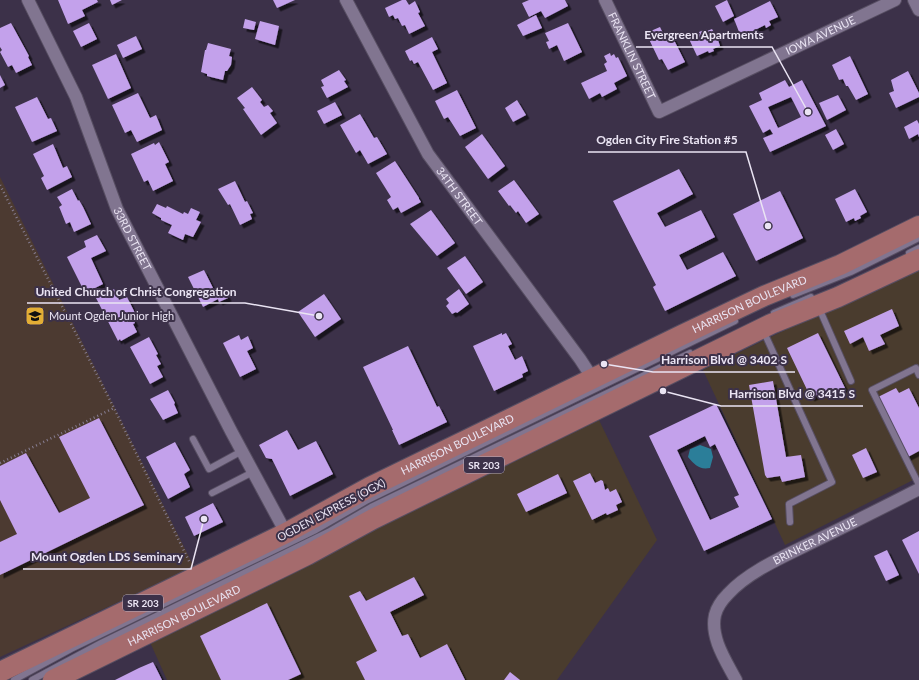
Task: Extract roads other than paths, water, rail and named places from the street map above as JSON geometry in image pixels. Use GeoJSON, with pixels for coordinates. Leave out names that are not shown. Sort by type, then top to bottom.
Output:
{"type":"FeatureCollection","features":[{"type":"Feature","properties":{"kind":"main road","name":"HARRISON BOULEVARD"},"geometry":{"type":"LineString","coordinates":[[0,672],[286,533],[364,490],[764,296],[828,270],[919,226]]}},
{"type":"Feature","properties":{"kind":"main road","name":"HARRISON BOULEVARD"},"geometry":{"type":"LineString","coordinates":[[54,680],[307,555],[373,519],[764,322],[816,300],[872,282],[910,258]]}},
{"type":"Feature","properties":{"kind":"street","name":"33RD STREET"},"geometry":{"type":"LineString","coordinates":[[28,0],[76,97],[117,209],[286,533]]}},
{"type":"Feature","properties":{"kind":"street","name":"34TH STREET"},"geometry":{"type":"LineString","coordinates":[[346,0],[428,154],[580,359],[593,379]]}},
{"type":"Feature","properties":{"kind":"street","name":"FRANKLIN STREET"},"geometry":{"type":"LineString","coordinates":[[605,0],[659,112]]}},
{"type":"Feature","properties":{"kind":"street","name":"IOWA AVENUE"},"geometry":{"type":"LineString","coordinates":[[659,112],[895,0]]}},
{"type":"Feature","properties":{"kind":"street"},"geometry":{"type":"LineString","coordinates":[[914,0],[919,10]]}},
{"type":"Feature","properties":{"kind":"street","name":"BRINKER AVENUE"},"geometry":{"type":"LineString","coordinates":[[736,680],[718,644],[715,630],[715,616],[719,605],[728,594],[751,575],[775,561],[919,489]]}},
{"type":"Feature","properties":{"kind":"lane"},"geometry":{"type":"LineString","coordinates":[[788,297],[846,274],[919,238]]}},
{"type":"Feature","properties":{"kind":"lane"},"geometry":{"type":"LineString","coordinates":[[910,258],[919,248]]}},
{"type":"Feature","properties":{"kind":"lane"},"geometry":{"type":"LineString","coordinates":[[816,300],[852,381]]}},
{"type":"Feature","properties":{"kind":"lane","name":"OGDEN EXPRESS (OGX)"},"geometry":{"type":"LineString","coordinates":[[14,680],[71,649],[316,530],[368,500],[740,318]]}},
{"type":"Feature","properties":{"kind":"lane"},"geometry":{"type":"LineString","coordinates":[[764,322],[832,482],[789,504],[790,522]]}},
{"type":"Feature","properties":{"kind":"lane","name":"OGDEN EXPRESS (OGX)"},"geometry":{"type":"LineString","coordinates":[[32,680],[101,643],[328,532],[371,507],[695,350]]}},
{"type":"Feature","properties":{"kind":"lane"},"geometry":{"type":"LineString","coordinates":[[919,375],[916,368],[872,390],[919,485]]}},
{"type":"Feature","properties":{"kind":"lane"},"geometry":{"type":"LineString","coordinates":[[193,439],[209,469],[242,451]]}},
{"type":"Feature","properties":{"kind":"lane"},"geometry":{"type":"LineString","coordinates":[[212,493],[253,472]]}},
{"type":"Feature","properties":{"kind":"water"},"geometry":{"type":"Polygon","coordinates":[[[700,445],[711,449],[713,457],[710,468],[698,466],[688,457],[690,449],[700,445]]]}},
{"type":"Feature","properties":{"kind":"place","name":"Evergreen Apartments"},"geometry":{"type":"Point","coordinates":[808,112]}},
{"type":"Feature","properties":{"kind":"place","name":"Ogden City Fire Station #5"},"geometry":{"type":"Point","coordinates":[768,226]}},
{"type":"Feature","properties":{"kind":"place","name":"Mount Ogden Junior High"},"geometry":{"type":"Point","coordinates":[35,316]}},
{"type":"Feature","properties":{"kind":"place","name":"United Church of Christ Congregation"},"geometry":{"type":"Point","coordinates":[319,316]}},
{"type":"Feature","properties":{"kind":"place","name":"Harrison Blvd @ 3402 S"},"geometry":{"type":"Point","coordinates":[604,364]}},
{"type":"Feature","properties":{"kind":"place","name":"Harrison Blvd @ 3415 S"},"geometry":{"type":"Point","coordinates":[663,391]}},
{"type":"Feature","properties":{"kind":"place","name":"Mount Ogden LDS Seminary"},"geometry":{"type":"Point","coordinates":[204,519]}}]}
